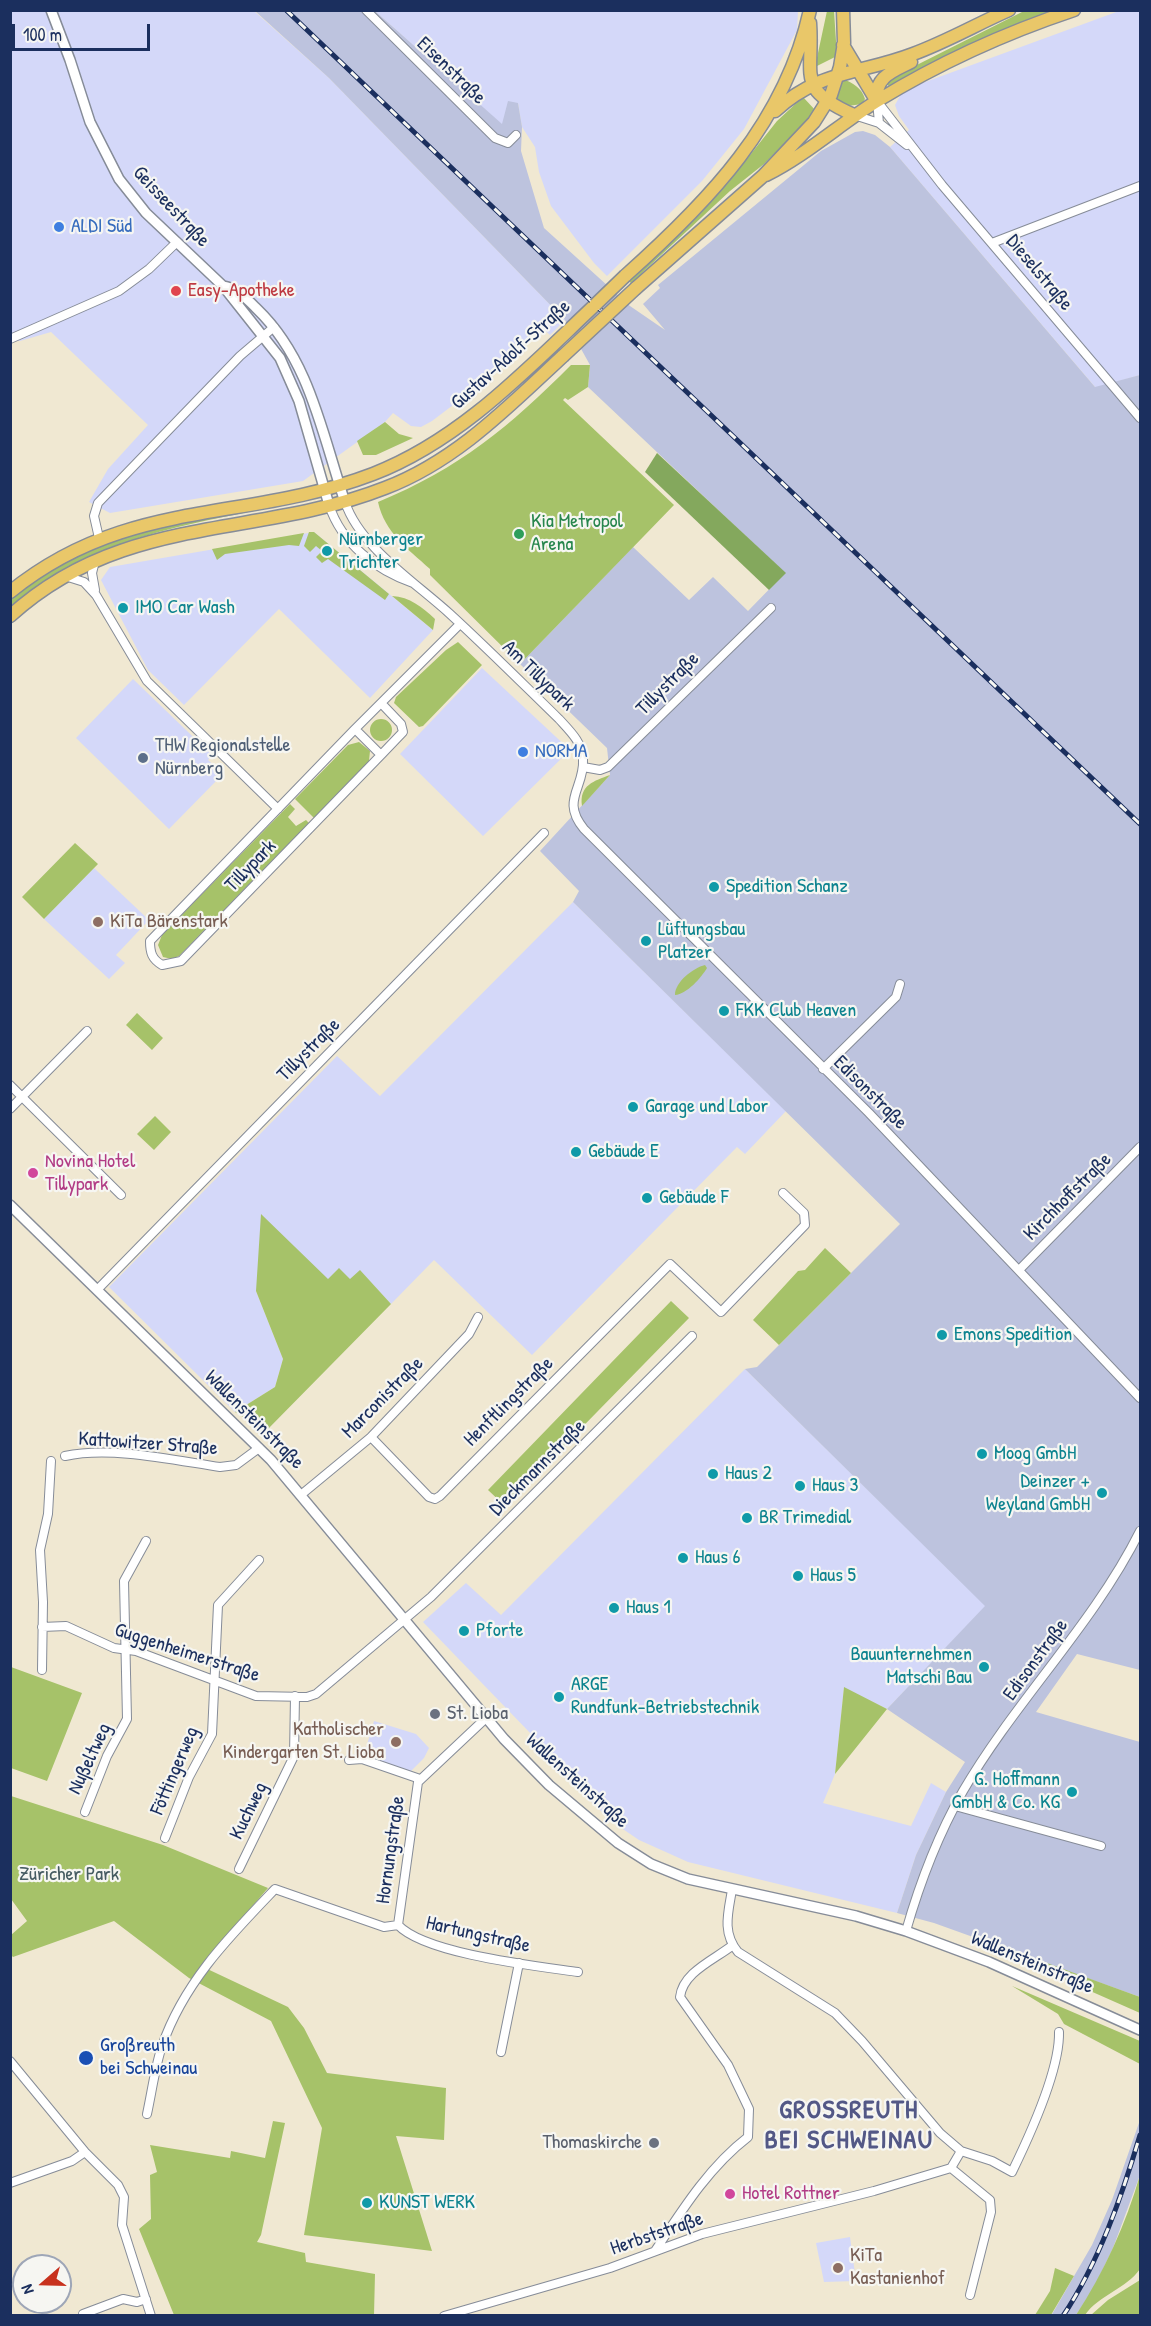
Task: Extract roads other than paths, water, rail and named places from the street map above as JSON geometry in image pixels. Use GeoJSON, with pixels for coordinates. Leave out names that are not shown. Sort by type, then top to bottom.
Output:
{"type":"FeatureCollection","features":[{"type":"Feature","properties":{"kind":"main road","name":"Gustav-Adolf-Straße"},"geometry":{"type":"LineString","coordinates":[[10,616],[64,576],[95,560],[162,537],[345,502],[407,479],[456,451],[763,176],[778,157],[808,129],[827,102],[838,75],[843,45],[843,10]]}},
{"type":"Feature","properties":{"kind":"main road"},"geometry":{"type":"LineString","coordinates":[[877,101],[876,89],[883,78],[932,47],[1009,10]]}},
{"type":"Feature","properties":{"kind":"main road","name":"Gustav-Adolf-Straße"},"geometry":{"type":"LineString","coordinates":[[763,176],[784,166],[854,115],[960,56],[1074,10]]}},
{"type":"Feature","properties":{"kind":"main road","name":"Gustav-Adolf-Straße"},"geometry":{"type":"LineString","coordinates":[[810,11],[812,45],[809,64],[812,83]]}},
{"type":"Feature","properties":{"kind":"main road","name":"Gustav-Adolf-Straße"},"geometry":{"type":"LineString","coordinates":[[11,590],[54,561],[99,538],[160,519],[339,485],[387,468],[442,439],[497,396],[712,194],[766,121],[790,74],[810,11]]}},
{"type":"Feature","properties":{"kind":"main road"},"geometry":{"type":"LineString","coordinates":[[843,45],[877,101]]}},
{"type":"Feature","properties":{"kind":"main road"},"geometry":{"type":"LineString","coordinates":[[766,121],[812,83],[932,47]]}},
{"type":"Feature","properties":{"kind":"main road"},"geometry":{"type":"LineString","coordinates":[[812,83],[827,102],[854,115]]}},
{"type":"Feature","properties":{"kind":"street","name":"Geisseestraße"},"geometry":{"type":"LineString","coordinates":[[51,10],[90,122],[110,164],[133,199],[224,286],[280,358],[296,392],[329,506]]}},
{"type":"Feature","properties":{"kind":"street","name":"Eisenstraße"},"geometry":{"type":"LineString","coordinates":[[366,10],[495,138],[508,143],[516,135]]}},
{"type":"Feature","properties":{"kind":"street"},"geometry":{"type":"LineString","coordinates":[[877,101],[879,123]]}},
{"type":"Feature","properties":{"kind":"street","name":"Dieselstraße"},"geometry":{"type":"LineString","coordinates":[[877,101],[913,149],[1140,418]]}},
{"type":"Feature","properties":{"kind":"street","name":"Dieselstraße"},"geometry":{"type":"LineString","coordinates":[[854,115],[879,123],[913,149]]}},
{"type":"Feature","properties":{"kind":"street"},"geometry":{"type":"LineString","coordinates":[[992,243],[1140,186]]}},
{"type":"Feature","properties":{"kind":"street"},"geometry":{"type":"LineString","coordinates":[[10,339],[120,291],[149,269],[177,242]]}},
{"type":"Feature","properties":{"kind":"street","name":"Geisseestraße"},"geometry":{"type":"LineString","coordinates":[[224,286],[236,289],[274,327],[305,381],[345,502]]}},
{"type":"Feature","properties":{"kind":"street"},"geometry":{"type":"LineString","coordinates":[[99,538],[94,516],[98,503],[274,327]]}},
{"type":"Feature","properties":{"kind":"street","name":"Am Tillypark"},"geometry":{"type":"LineString","coordinates":[[345,502],[350,517],[363,536],[460,624],[568,728],[580,747],[583,767]]}},
{"type":"Feature","properties":{"kind":"street","name":"Am Tillypark"},"geometry":{"type":"LineString","coordinates":[[329,506],[340,527],[363,556],[396,577],[419,586]]}},
{"type":"Feature","properties":{"kind":"street"},"geometry":{"type":"LineString","coordinates":[[95,560],[92,573],[96,594]]}},
{"type":"Feature","properties":{"kind":"street"},"geometry":{"type":"LineString","coordinates":[[64,576],[80,579],[96,594],[147,681],[278,809]]}},
{"type":"Feature","properties":{"kind":"street","name":"Tillystraße"},"geometry":{"type":"LineString","coordinates":[[583,767],[600,770],[608,767],[771,608]]}},
{"type":"Feature","properties":{"kind":"street","name":"Tillypark"},"geometry":{"type":"LineString","coordinates":[[381,703],[401,724],[403,732],[181,961],[162,965],[155,961],[150,952],[150,942],[355,729],[381,703],[460,624]]}},
{"type":"Feature","properties":{"kind":"street"},"geometry":{"type":"LineString","coordinates":[[355,729],[381,755]]}},
{"type":"Feature","properties":{"kind":"street","name":"Edisonstraße"},"geometry":{"type":"LineString","coordinates":[[583,767],[573,800],[574,813],[591,836],[718,961],[1019,1270],[1140,1398]]}},
{"type":"Feature","properties":{"kind":"street","name":"Tillystraße"},"geometry":{"type":"LineString","coordinates":[[97,1290],[544,832]]}},
{"type":"Feature","properties":{"kind":"street"},"geometry":{"type":"LineString","coordinates":[[823,1069],[897,997],[900,984]]}},
{"type":"Feature","properties":{"kind":"street"},"geometry":{"type":"LineString","coordinates":[[10,1109],[24,1098],[87,1031]]}},
{"type":"Feature","properties":{"kind":"street"},"geometry":{"type":"LineString","coordinates":[[10,1085],[121,1195]]}},
{"type":"Feature","properties":{"kind":"street","name":"Kirchhoffstraße"},"geometry":{"type":"LineString","coordinates":[[1019,1270],[1140,1147]]}},
{"type":"Feature","properties":{"kind":"street","name":"Henftlingstraße"},"geometry":{"type":"LineString","coordinates":[[371,1437],[429,1497],[435,1499],[670,1264],[721,1312],[805,1225],[804,1213],[783,1193]]}},
{"type":"Feature","properties":{"kind":"street","name":"Wallensteinstraße"},"geometry":{"type":"LineString","coordinates":[[10,1205],[302,1494],[486,1718],[549,1785],[618,1843],[673,1874],[732,1890],[856,1916],[906,1930],[989,1962],[1140,2030]]}},
{"type":"Feature","properties":{"kind":"street","name":"Marconistraße"},"geometry":{"type":"LineString","coordinates":[[302,1494],[371,1437],[469,1334],[478,1317]]}},
{"type":"Feature","properties":{"kind":"street","name":"Dieckmannstraße"},"geometry":{"type":"LineString","coordinates":[[406,1621],[692,1336]]}},
{"type":"Feature","properties":{"kind":"street","name":"Kattowitzer Straße"},"geometry":{"type":"LineString","coordinates":[[65,1456],[83,1452],[220,1467],[236,1465],[258,1448]]}},
{"type":"Feature","properties":{"kind":"street"},"geometry":{"type":"LineString","coordinates":[[42,1670],[40,1550],[48,1514],[51,1461]]}},
{"type":"Feature","properties":{"kind":"street","name":"Edisonstraße"},"geometry":{"type":"LineString","coordinates":[[906,1930],[924,1875],[955,1806],[993,1747],[1118,1572],[1140,1531]]}},
{"type":"Feature","properties":{"kind":"street","name":"Nußeltweg"},"geometry":{"type":"LineString","coordinates":[[85,1812],[107,1756],[127,1719],[124,1581],[146,1541]]}},
{"type":"Feature","properties":{"kind":"street","name":"Föttingerweg"},"geometry":{"type":"LineString","coordinates":[[165,1838],[189,1777],[212,1734],[218,1605],[259,1560]]}},
{"type":"Feature","properties":{"kind":"street","name":"Guggenheimerstraße"},"geometry":{"type":"LineString","coordinates":[[42,1627],[66,1626],[114,1648],[127,1649],[256,1696],[307,1697],[316,1694],[373,1644],[406,1621]]}},
{"type":"Feature","properties":{"kind":"street","name":"Kuchweg"},"geometry":{"type":"LineString","coordinates":[[239,1869],[294,1756],[295,1696]]}},
{"type":"Feature","properties":{"kind":"street","name":"Hornungstraße"},"geometry":{"type":"LineString","coordinates":[[398,1925],[416,1788],[420,1779],[486,1718]]}},
{"type":"Feature","properties":{"kind":"street","name":"Hornungstraße"},"geometry":{"type":"LineString","coordinates":[[349,1760],[362,1759],[420,1779]]}},
{"type":"Feature","properties":{"kind":"street"},"geometry":{"type":"LineString","coordinates":[[955,1806],[1101,1846]]}},
{"type":"Feature","properties":{"kind":"street","name":"Hartungstraße"},"geometry":{"type":"LineString","coordinates":[[147,2114],[162,2046],[192,1983],[228,1937],[275,1889],[384,1927],[398,1925],[407,1935],[469,1954],[578,1972]]}},
{"type":"Feature","properties":{"kind":"street"},"geometry":{"type":"LineString","coordinates":[[732,1890],[727,1926],[733,1946],[743,1956],[835,2013],[940,2133],[961,2151],[992,2161],[1012,2172],[1025,2146],[1054,2064],[1059,2048],[1059,2032]]}},
{"type":"Feature","properties":{"kind":"street"},"geometry":{"type":"LineString","coordinates":[[655,2251],[713,2168],[726,2154],[748,2137],[749,2109],[728,2065],[680,1997],[681,1985],[690,1976],[733,1946]]}},
{"type":"Feature","properties":{"kind":"street"},"geometry":{"type":"LineString","coordinates":[[501,2052],[519,1964]]}},
{"type":"Feature","properties":{"kind":"street"},"geometry":{"type":"LineString","coordinates":[[10,2061],[85,2152],[118,2185],[124,2197],[122,2225],[152,2316]]}},
{"type":"Feature","properties":{"kind":"street"},"geometry":{"type":"LineString","coordinates":[[961,2151],[951,2168],[990,2200],[991,2212],[970,2295]]}},
{"type":"Feature","properties":{"kind":"street"},"geometry":{"type":"LineString","coordinates":[[10,2183],[72,2160],[85,2152]]}},
{"type":"Feature","properties":{"kind":"street","name":"Herbststraße"},"geometry":{"type":"LineString","coordinates":[[444,2316],[610,2268],[702,2234],[874,2191],[951,2168]]}},
{"type":"Feature","properties":{"kind":"street"},"geometry":{"type":"LineString","coordinates":[[83,2314],[123,2299],[137,2302],[146,2299]]}},
{"type":"Feature","properties":{"kind":"railway"},"geometry":{"type":"LineString","coordinates":[[286,10],[1140,824]]}},
{"type":"Feature","properties":{"kind":"railway"},"geometry":{"type":"LineString","coordinates":[[1063,2316],[1088,2274],[1108,2228],[1140,2135]]}},
{"type":"Feature","properties":{"kind":"place","name":"ALDI Süd"},"geometry":{"type":"Point","coordinates":[59,227]}},
{"type":"Feature","properties":{"kind":"place","name":"Easy-Apotheke"},"geometry":{"type":"Point","coordinates":[176,291]}},
{"type":"Feature","properties":{"kind":"place","name":"Kia Metropol Arena"},"geometry":{"type":"Point","coordinates":[519,534]}},
{"type":"Feature","properties":{"kind":"place","name":"Nürnberger Trichter"},"geometry":{"type":"Point","coordinates":[327,551]}},
{"type":"Feature","properties":{"kind":"place","name":"IMO Car Wash"},"geometry":{"type":"Point","coordinates":[123,608]}},
{"type":"Feature","properties":{"kind":"place","name":"NORMA"},"geometry":{"type":"Point","coordinates":[523,752]}},
{"type":"Feature","properties":{"kind":"place","name":"THW Regionalstelle Nürnberg"},"geometry":{"type":"Point","coordinates":[143,758]}},
{"type":"Feature","properties":{"kind":"place","name":"Spedition Schanz"},"geometry":{"type":"Point","coordinates":[714,887]}},
{"type":"Feature","properties":{"kind":"place","name":"KiTa Bärenstark"},"geometry":{"type":"Point","coordinates":[98,922]}},
{"type":"Feature","properties":{"kind":"place","name":"Lüftungsbau Platzer"},"geometry":{"type":"Point","coordinates":[646,941]}},
{"type":"Feature","properties":{"kind":"place","name":"FKK Club Heaven"},"geometry":{"type":"Point","coordinates":[724,1011]}},
{"type":"Feature","properties":{"kind":"place","name":"Garage und Labor"},"geometry":{"type":"Point","coordinates":[633,1107]}},
{"type":"Feature","properties":{"kind":"place","name":"Gebäude E"},"geometry":{"type":"Point","coordinates":[576,1152]}},
{"type":"Feature","properties":{"kind":"place","name":"Novina Hotel Tillypark"},"geometry":{"type":"Point","coordinates":[33,1173]}},
{"type":"Feature","properties":{"kind":"place","name":"Gebäude F"},"geometry":{"type":"Point","coordinates":[647,1198]}},
{"type":"Feature","properties":{"kind":"place","name":"Emons Spedition"},"geometry":{"type":"Point","coordinates":[942,1335]}},
{"type":"Feature","properties":{"kind":"place","name":"Moog GmbH"},"geometry":{"type":"Point","coordinates":[982,1454]}},
{"type":"Feature","properties":{"kind":"place","name":"Haus 2"},"geometry":{"type":"Point","coordinates":[713,1474]}},
{"type":"Feature","properties":{"kind":"place","name":"Haus 3"},"geometry":{"type":"Point","coordinates":[800,1486]}},
{"type":"Feature","properties":{"kind":"place","name":"Deinzer + Weyland GmbH"},"geometry":{"type":"Point","coordinates":[1102,1493]}},
{"type":"Feature","properties":{"kind":"place","name":"BR Trimedial"},"geometry":{"type":"Point","coordinates":[747,1518]}},
{"type":"Feature","properties":{"kind":"place","name":"Haus 6"},"geometry":{"type":"Point","coordinates":[683,1558]}},
{"type":"Feature","properties":{"kind":"place","name":"Haus 5"},"geometry":{"type":"Point","coordinates":[798,1576]}},
{"type":"Feature","properties":{"kind":"place","name":"Haus 1"},"geometry":{"type":"Point","coordinates":[614,1608]}},
{"type":"Feature","properties":{"kind":"place","name":"Pforte"},"geometry":{"type":"Point","coordinates":[464,1631]}},
{"type":"Feature","properties":{"kind":"place","name":"Bauunternehmen Matschi Bau"},"geometry":{"type":"Point","coordinates":[984,1667]}},
{"type":"Feature","properties":{"kind":"place","name":"ARGE Rundfunk-Betriebstechnik"},"geometry":{"type":"Point","coordinates":[559,1697]}},
{"type":"Feature","properties":{"kind":"place","name":"St. Lioba"},"geometry":{"type":"Point","coordinates":[435,1714]}},
{"type":"Feature","properties":{"kind":"place","name":"Katholischer Kindergarten St. Lioba"},"geometry":{"type":"Point","coordinates":[396,1742]}},
{"type":"Feature","properties":{"kind":"place","name":"G. Hoffmann GmbH & Co. KG"},"geometry":{"type":"Point","coordinates":[1072,1792]}},
{"type":"Feature","properties":{"kind":"place","name":"Großreuth bei Schweinau"},"geometry":{"type":"Point","coordinates":[86,2058]}},
{"type":"Feature","properties":{"kind":"place","name":"Thomaskirche"},"geometry":{"type":"Point","coordinates":[654,2143]}},
{"type":"Feature","properties":{"kind":"place","name":"Hotel Rottner"},"geometry":{"type":"Point","coordinates":[730,2194]}},
{"type":"Feature","properties":{"kind":"place","name":"KUNST WERK"},"geometry":{"type":"Point","coordinates":[367,2203]}},
{"type":"Feature","properties":{"kind":"place","name":"KiTa Kastanienhof"},"geometry":{"type":"Point","coordinates":[838,2268]}},
{"type":"Feature","properties":{"kind":"district","name":"GROSSREUTH BEI SCHWEINAU"},"geometry":{"type":"Point","coordinates":[849,2126]}},
{"type":"Feature","properties":{"kind":"park label","name":"Züricher Park"},"geometry":{"type":"Point","coordinates":[69,1875]}}]}
